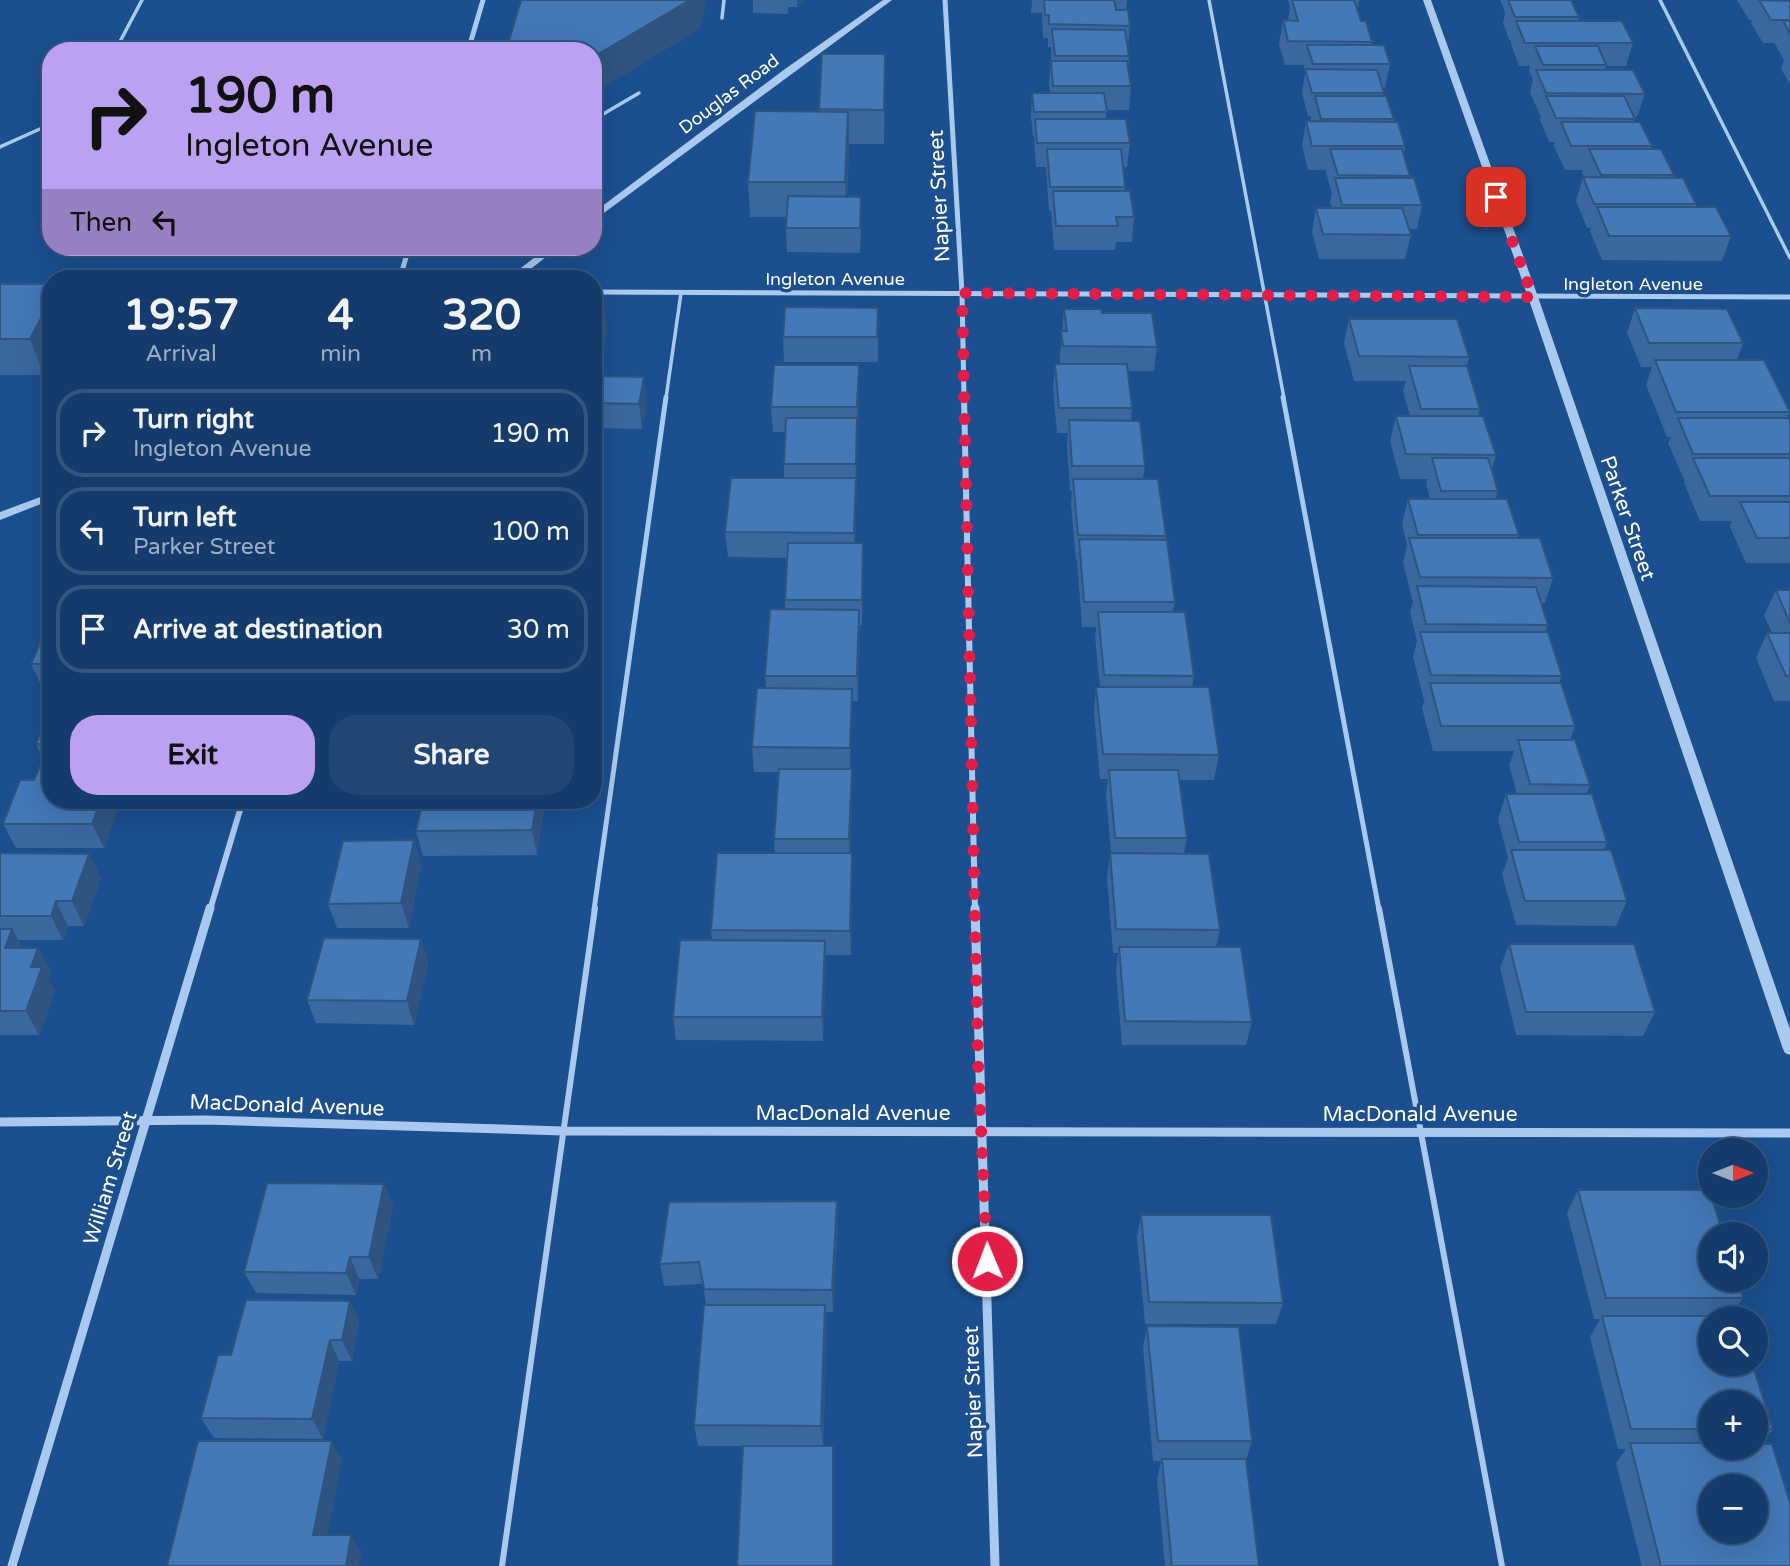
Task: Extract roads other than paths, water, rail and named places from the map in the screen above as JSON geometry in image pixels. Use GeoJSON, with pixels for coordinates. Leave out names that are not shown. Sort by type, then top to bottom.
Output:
{"type":"FeatureCollection","features":[{"type":"Feature","properties":{"kind":"street"},"geometry":{"type":"LineString","coordinates":[[471,42],[483,0]]}},
{"type":"Feature","properties":{"kind":"street","name":"Douglas Road"},"geometry":{"type":"LineString","coordinates":[[602,211],[788,71],[888,0]]}},
{"type":"Feature","properties":{"kind":"street","name":"Napier Street"},"geometry":{"type":"LineString","coordinates":[[945,0],[962,293],[981,1130],[995,1566]]}},
{"type":"Feature","properties":{"kind":"street","name":"Parker Street"},"geometry":{"type":"LineString","coordinates":[[1427,0],[1533,297],[1790,1049]]}},
{"type":"Feature","properties":{"kind":"street"},"geometry":{"type":"LineString","coordinates":[[524,270],[542,256]]}},
{"type":"Feature","properties":{"kind":"street","name":"Ingleton Avenue"},"geometry":{"type":"LineString","coordinates":[[602,292],[1790,297]]}},
{"type":"Feature","properties":{"kind":"street"},"geometry":{"type":"LineString","coordinates":[[0,516],[42,500]]}},
{"type":"Feature","properties":{"kind":"street","name":"William Street"},"geometry":{"type":"LineString","coordinates":[[12,1566],[240,809]]}},
{"type":"Feature","properties":{"kind":"street","name":"MacDonald Avenue"},"geometry":{"type":"LineString","coordinates":[[0,1122],[147,1119],[563,1131],[1790,1133]]}},
{"type":"Feature","properties":{"kind":"lane"},"geometry":{"type":"LineString","coordinates":[[120,42],[142,0]]}},
{"type":"Feature","properties":{"kind":"lane"},"geometry":{"type":"LineString","coordinates":[[722,18],[724,0]]}},
{"type":"Feature","properties":{"kind":"lane"},"geometry":{"type":"LineString","coordinates":[[1209,0],[1502,1566]]}},
{"type":"Feature","properties":{"kind":"lane"},"geometry":{"type":"LineString","coordinates":[[1660,0],[1790,258]]}},
{"type":"Feature","properties":{"kind":"lane"},"geometry":{"type":"LineString","coordinates":[[602,115],[639,93]]}},
{"type":"Feature","properties":{"kind":"lane"},"geometry":{"type":"LineString","coordinates":[[0,147],[42,128]]}},
{"type":"Feature","properties":{"kind":"lane"},"geometry":{"type":"LineString","coordinates":[[502,1566],[681,293]]}}]}
